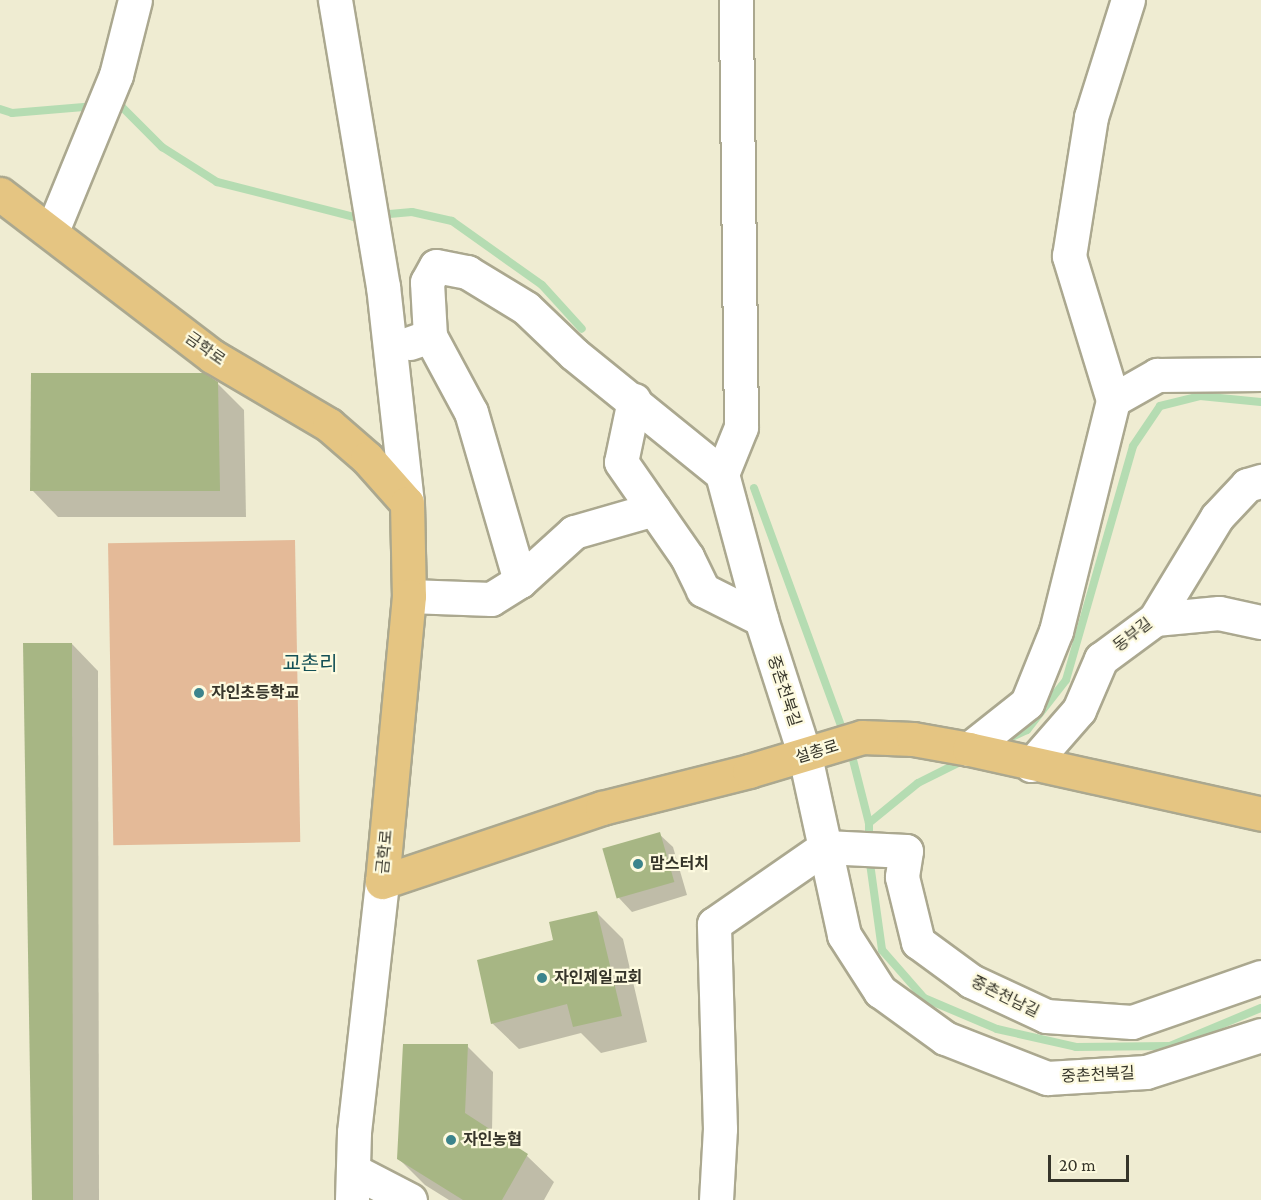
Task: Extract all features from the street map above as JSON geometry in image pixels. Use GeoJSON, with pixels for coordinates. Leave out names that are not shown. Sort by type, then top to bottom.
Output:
{"type":"FeatureCollection","features":[{"type":"Feature","properties":{"kind":"main road","name":"금학로"},"geometry":{"type":"LineString","coordinates":[[0,194],[52,231],[212,356],[329,425],[368,458],[407,503],[409,596],[382,882]]}},
{"type":"Feature","properties":{"kind":"main road","name":"설총로"},"geometry":{"type":"LineString","coordinates":[[382,882],[602,808],[805,756],[862,737],[913,739],[969,749],[1031,765],[1261,814]]}},
{"type":"Feature","properties":{"kind":"street"},"geometry":{"type":"LineString","coordinates":[[52,231],[110,89],[135,0]]}},
{"type":"Feature","properties":{"kind":"street","name":"금학로"},"geometry":{"type":"LineString","coordinates":[[335,0],[383,286],[407,503]]}},
{"type":"Feature","properties":{"kind":"street"},"geometry":{"type":"LineString","coordinates":[[520,581],[471,412],[430,336],[427,282],[436,266],[467,272],[526,308],[574,354],[634,400],[722,474],[741,427],[736,0]]}},
{"type":"Feature","properties":{"kind":"street"},"geometry":{"type":"LineString","coordinates":[[969,749],[1027,703],[1056,631],[1113,400],[1070,256],[1090,117],[1128,0]]}},
{"type":"Feature","properties":{"kind":"street"},"geometry":{"type":"LineString","coordinates":[[390,350],[430,336]]}},
{"type":"Feature","properties":{"kind":"street"},"geometry":{"type":"LineString","coordinates":[[1113,400],[1157,375],[1261,374]]}},
{"type":"Feature","properties":{"kind":"street"},"geometry":{"type":"LineString","coordinates":[[634,400],[621,462],[687,557],[703,590],[760,619]]}},
{"type":"Feature","properties":{"kind":"street","name":"중촌천북길"},"geometry":{"type":"LineString","coordinates":[[722,474],[760,619],[805,756],[844,935],[880,991],[945,1038],[1047,1078],[1146,1072],[1261,1035]]}},
{"type":"Feature","properties":{"kind":"street","name":"동부길"},"geometry":{"type":"LineString","coordinates":[[1031,765],[1079,710],[1101,659],[1155,619],[1216,517],[1247,485],[1261,481]]}},
{"type":"Feature","properties":{"kind":"street"},"geometry":{"type":"LineString","coordinates":[[409,596],[491,599],[520,581],[574,532],[654,509]]}},
{"type":"Feature","properties":{"kind":"street"},"geometry":{"type":"LineString","coordinates":[[1155,619],[1219,613],[1261,622]]}},
{"type":"Feature","properties":{"kind":"street"},"geometry":{"type":"LineString","coordinates":[[716,1200],[720,1129],[714,924],[825,847]]}},
{"type":"Feature","properties":{"kind":"street","name":"중촌천남길"},"geometry":{"type":"LineString","coordinates":[[825,847],[906,851],[902,877],[918,942],[971,981],[1046,1016],[1132,1022],[1261,977]]}},
{"type":"Feature","properties":{"kind":"street","name":"금학로"},"geometry":{"type":"LineString","coordinates":[[353,1185],[354,1131],[382,882]]}},
{"type":"Feature","properties":{"kind":"street"},"geometry":{"type":"LineString","coordinates":[[353,1185],[410,1200]]}},
{"type":"Feature","properties":{"kind":"shaded area"},"geometry":{"type":"Polygon","coordinates":[[[295,540],[300,842],[113,845],[108,543],[295,540]]]}},
{"type":"Feature","properties":{"kind":"building"},"geometry":{"type":"Polygon","coordinates":[[[31,373],[204,373],[218,382],[220,491],[30,491],[31,373]]]}},
{"type":"Feature","properties":{"kind":"building"},"geometry":{"type":"Polygon","coordinates":[[[23,643],[72,643],[73,1200],[32,1200],[23,643]]]}},
{"type":"Feature","properties":{"kind":"building"},"geometry":{"type":"Polygon","coordinates":[[[660,832],[674,882],[617,899],[602,849],[660,832]]]}},
{"type":"Feature","properties":{"kind":"building"},"geometry":{"type":"Polygon","coordinates":[[[597,911],[622,1016],[573,1027],[567,1004],[491,1024],[477,960],[553,940],[549,922],[597,911]]]}},
{"type":"Feature","properties":{"kind":"building"},"geometry":{"type":"Polygon","coordinates":[[[403,1044],[468,1044],[465,1113],[528,1154],[502,1200],[463,1200],[397,1159],[403,1044]]]}},
{"type":"Feature","properties":{"kind":"waterway"},"geometry":{"type":"LineString","coordinates":[[0,109],[12,113],[96,106]]}},
{"type":"Feature","properties":{"kind":"waterway"},"geometry":{"type":"LineString","coordinates":[[112,107],[122,107],[162,147],[217,182],[354,217],[365,216]]}},
{"type":"Feature","properties":{"kind":"waterway"},"geometry":{"type":"LineString","coordinates":[[378,215],[412,212],[452,221],[542,285],[582,329]]}},
{"type":"Feature","properties":{"kind":"waterway"},"geometry":{"type":"LineString","coordinates":[[999,743],[1027,730],[1066,680],[1133,446],[1160,406],[1200,396],[1261,402]]}},
{"type":"Feature","properties":{"kind":"waterway"},"geometry":{"type":"LineString","coordinates":[[754,488],[845,736]]}},
{"type":"Feature","properties":{"kind":"waterway"},"geometry":{"type":"LineString","coordinates":[[850,748],[869,823]]}},
{"type":"Feature","properties":{"kind":"waterway"},"geometry":{"type":"LineString","coordinates":[[869,843],[869,823],[918,783],[966,759]]}},
{"type":"Feature","properties":{"kind":"waterway"},"geometry":{"type":"LineString","coordinates":[[869,856],[882,950],[924,998],[997,1029],[1076,1047],[1170,1046],[1261,1008]]}},
{"type":"Feature","properties":{"kind":"place","name":"자인초등학교"},"geometry":{"type":"Point","coordinates":[199,693]}},
{"type":"Feature","properties":{"kind":"place","name":"맘스터치"},"geometry":{"type":"Point","coordinates":[638,864]}},
{"type":"Feature","properties":{"kind":"place","name":"자인제일교회"},"geometry":{"type":"Point","coordinates":[542,978]}},
{"type":"Feature","properties":{"kind":"place","name":"자인농협"},"geometry":{"type":"Point","coordinates":[451,1140]}},
{"type":"Feature","properties":{"kind":"district","name":"교촌리"},"geometry":{"type":"Point","coordinates":[310,663]}}]}
